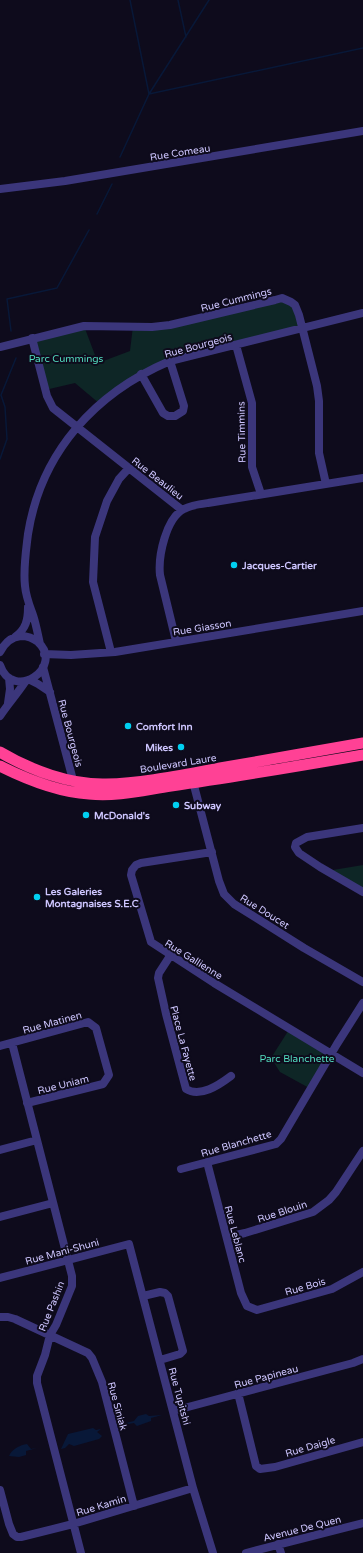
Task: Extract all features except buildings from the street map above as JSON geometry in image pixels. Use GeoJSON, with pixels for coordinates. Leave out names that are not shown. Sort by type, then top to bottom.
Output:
{"type":"FeatureCollection","features":[{"type":"Feature","properties":{"kind":"highway","name":"Boulevard Laure"},"geometry":{"type":"LineString","coordinates":[[0,766],[42,784],[89,794],[111,794],[363,743]]}},
{"type":"Feature","properties":{"kind":"highway","name":"Boulevard Laure"},"geometry":{"type":"LineString","coordinates":[[0,752],[45,774],[73,780],[105,784],[192,778],[363,755]]}},
{"type":"Feature","properties":{"kind":"street","name":"Rue Comeau"},"geometry":{"type":"LineString","coordinates":[[0,189],[65,181],[363,131]]}},
{"type":"Feature","properties":{"kind":"street","name":"Rue Cummings"},"geometry":{"type":"LineString","coordinates":[[0,347],[84,326],[170,326],[282,298],[295,305],[299,315],[317,386],[319,401],[319,454],[326,484]]}},
{"type":"Feature","properties":{"kind":"street","name":"Rue Bourgeois"},"geometry":{"type":"LineString","coordinates":[[44,654],[28,604],[24,584],[27,542],[38,494],[47,472],[61,447],[76,427],[111,395],[142,374],[170,361],[363,313]]}},
{"type":"Feature","properties":{"kind":"street","name":"Rue Beaulieu"},"geometry":{"type":"LineString","coordinates":[[32,338],[50,403],[56,411],[182,510],[190,506],[363,478]]}},
{"type":"Feature","properties":{"kind":"street","name":"Rue Timmins"},"geometry":{"type":"LineString","coordinates":[[236,345],[252,403],[252,468],[261,494]]}},
{"type":"Feature","properties":{"kind":"street"},"geometry":{"type":"LineString","coordinates":[[142,374],[163,413],[168,416],[175,416],[182,411],[184,406],[170,361]]}},
{"type":"Feature","properties":{"kind":"street"},"geometry":{"type":"LineString","coordinates":[[110,652],[93,582],[95,537],[107,502],[119,479],[129,468]]}},
{"type":"Feature","properties":{"kind":"street"},"geometry":{"type":"LineString","coordinates":[[176,642],[160,575],[159,564],[163,541],[168,528],[182,510]]}},
{"type":"Feature","properties":{"kind":"street","name":"Rue Bourgeois"},"geometry":{"type":"LineString","coordinates":[[0,652],[8,641],[22,631],[28,616],[28,604]]}},
{"type":"Feature","properties":{"kind":"street","name":"Rue Giasson"},"geometry":{"type":"LineString","coordinates":[[44,654],[71,656],[110,652],[363,611]]}},
{"type":"Feature","properties":{"kind":"street"},"geometry":{"type":"LineString","coordinates":[[14,637],[28,637],[40,644]]}},
{"type":"Feature","properties":{"kind":"street"},"geometry":{"type":"LineString","coordinates":[[0,716],[8,703],[28,681],[36,677],[43,667],[44,654]]}},
{"type":"Feature","properties":{"kind":"street"},"geometry":{"type":"LineString","coordinates":[[0,665],[4,673],[9,678],[10,689],[8,703]]}},
{"type":"Feature","properties":{"kind":"street","name":"Rue Bourgeois"},"geometry":{"type":"LineString","coordinates":[[43,667],[73,780]]}},
{"type":"Feature","properties":{"kind":"street","name":"Rue Bourgeois"},"geometry":{"type":"LineString","coordinates":[[9,678],[20,682],[28,681],[38,684],[50,692]]}},
{"type":"Feature","properties":{"kind":"street","name":"Rue Doucet"},"geometry":{"type":"LineString","coordinates":[[192,778],[219,881],[224,894],[304,948],[363,982]]}},
{"type":"Feature","properties":{"kind":"street"},"geometry":{"type":"LineString","coordinates":[[363,828],[307,837],[296,843],[299,853],[320,868],[363,892]]}},
{"type":"Feature","properties":{"kind":"street","name":"Rue Gallienne"},"geometry":{"type":"LineString","coordinates":[[212,852],[141,863],[136,865],[132,870],[131,875],[151,942],[170,956],[363,1073]]}},
{"type":"Feature","properties":{"kind":"street","name":"Place La Fayette"},"geometry":{"type":"LineString","coordinates":[[170,956],[159,973],[158,978],[186,1089],[190,1092],[202,1092],[215,1087],[230,1076]]}},
{"type":"Feature","properties":{"kind":"street","name":"Rue Blanchette"},"geometry":{"type":"LineString","coordinates":[[181,1169],[276,1144],[281,1139],[363,1003]]}},
{"type":"Feature","properties":{"kind":"street","name":"Rue Matinen"},"geometry":{"type":"LineString","coordinates":[[0,1046],[88,1022],[96,1028],[109,1075],[103,1084]]}},
{"type":"Feature","properties":{"kind":"street","name":"Rue Pashin"},"geometry":{"type":"LineString","coordinates":[[12,1043],[72,1276],[72,1286],[56,1325],[50,1335],[45,1355],[37,1376],[37,1383],[81,1553]]}},
{"type":"Feature","properties":{"kind":"street","name":"Rue Uniam"},"geometry":{"type":"LineString","coordinates":[[27,1103],[103,1084]]}},
{"type":"Feature","properties":{"kind":"street"},"geometry":{"type":"LineString","coordinates":[[0,1150],[37,1140]]}},
{"type":"Feature","properties":{"kind":"street","name":"Rue Blouin"},"geometry":{"type":"LineString","coordinates":[[227,1237],[245,1233],[312,1212],[329,1200],[336,1192],[363,1151]]}},
{"type":"Feature","properties":{"kind":"street","name":"Rue Leblanc"},"geometry":{"type":"LineString","coordinates":[[207,1162],[241,1293],[247,1306],[250,1308]]}},
{"type":"Feature","properties":{"kind":"street"},"geometry":{"type":"LineString","coordinates":[[0,1217],[53,1202]]}},
{"type":"Feature","properties":{"kind":"street","name":"Rue Mani-Shuni"},"geometry":{"type":"LineString","coordinates":[[0,1278],[129,1244]]}},
{"type":"Feature","properties":{"kind":"street","name":"Rue Tupitshi"},"geometry":{"type":"LineString","coordinates":[[129,1244],[193,1488],[213,1553]]}},
{"type":"Feature","properties":{"kind":"street","name":"Rue Bois"},"geometry":{"type":"LineString","coordinates":[[250,1308],[257,1310],[332,1289],[363,1272]]}},
{"type":"Feature","properties":{"kind":"street"},"geometry":{"type":"LineString","coordinates":[[143,1296],[160,1292],[165,1293],[168,1296],[182,1351],[180,1354],[160,1360]]}},
{"type":"Feature","properties":{"kind":"street","name":"Rue Siniak"},"geometry":{"type":"LineString","coordinates":[[0,1317],[15,1319],[88,1353],[92,1358],[102,1382],[134,1506]]}},
{"type":"Feature","properties":{"kind":"street","name":"Rue Papineau"},"geometry":{"type":"LineString","coordinates":[[173,1411],[363,1360]]}},
{"type":"Feature","properties":{"kind":"street","name":"Rue Daigle"},"geometry":{"type":"LineString","coordinates":[[238,1393],[256,1466],[260,1470],[363,1442]]}},
{"type":"Feature","properties":{"kind":"street","name":"Rue Kamin"},"geometry":{"type":"LineString","coordinates":[[0,1490],[9,1524],[17,1537],[27,1536],[73,1524],[193,1488]]}},
{"type":"Feature","properties":{"kind":"street","name":"Avenue De Quen"},"geometry":{"type":"LineString","coordinates":[[246,1553],[363,1523]]}},
{"type":"Feature","properties":{"kind":"street"},"geometry":{"type":"LineString","coordinates":[[278,1544],[281,1553]]}},
{"type":"Feature","properties":{"kind":"green space","name":"Parc Cummings"},"geometry":{"type":"Polygon","coordinates":[[[265,302],[291,302],[302,328],[170,361],[100,404],[75,383],[45,390],[32,338],[84,326],[98,363],[130,351],[133,326],[161,327],[265,302]]]}},
{"type":"Feature","properties":{"kind":"green space"},"geometry":{"type":"Polygon","coordinates":[[[363,865],[363,892],[327,871],[363,865]]]}},
{"type":"Feature","properties":{"kind":"green space","name":"Parc Blanchette"},"geometry":{"type":"Polygon","coordinates":[[[290,1028],[333,1055],[311,1089],[280,1072],[271,1058],[290,1028]]]}},
{"type":"Feature","properties":{"kind":"water"},"geometry":{"type":"Polygon","coordinates":[[[146,1414],[149,1416],[162,1415],[151,1418],[151,1421],[137,1426],[134,1423],[117,1426],[134,1421],[138,1416],[146,1414]]]}},
{"type":"Feature","properties":{"kind":"water"},"geometry":{"type":"Polygon","coordinates":[[[93,1428],[96,1430],[101,1429],[97,1432],[102,1436],[99,1439],[74,1446],[69,1444],[65,1448],[61,1449],[68,1434],[93,1428]]]}},
{"type":"Feature","properties":{"kind":"water"},"geometry":{"type":"Polygon","coordinates":[[[27,1444],[31,1449],[37,1448],[26,1451],[26,1455],[19,1457],[9,1456],[16,1448],[27,1444]]]}},
{"type":"Feature","properties":{"kind":"waterway"},"geometry":{"type":"LineString","coordinates":[[130,0],[149,94],[363,48]]}},
{"type":"Feature","properties":{"kind":"waterway"},"geometry":{"type":"LineString","coordinates":[[178,0],[186,37]]}},
{"type":"Feature","properties":{"kind":"waterway"},"geometry":{"type":"LineString","coordinates":[[120,157],[149,94],[209,0]]}},
{"type":"Feature","properties":{"kind":"waterway"},"geometry":{"type":"LineString","coordinates":[[97,214],[112,184]]}},
{"type":"Feature","properties":{"kind":"waterway"},"geometry":{"type":"LineString","coordinates":[[11,331],[7,299],[57,288],[89,230]]}},
{"type":"Feature","properties":{"kind":"waterway"},"geometry":{"type":"LineString","coordinates":[[0,459],[7,439],[5,407],[1,395],[16,358]]}},
{"type":"Feature","properties":{"kind":"place","name":"Jacques-Cartier"},"geometry":{"type":"Point","coordinates":[234,565]}},
{"type":"Feature","properties":{"kind":"place","name":"Comfort Inn"},"geometry":{"type":"Point","coordinates":[128,726]}},
{"type":"Feature","properties":{"kind":"place","name":"Mikes"},"geometry":{"type":"Point","coordinates":[181,747]}},
{"type":"Feature","properties":{"kind":"place","name":"Subway"},"geometry":{"type":"Point","coordinates":[176,805]}},
{"type":"Feature","properties":{"kind":"place","name":"McDonald's"},"geometry":{"type":"Point","coordinates":[86,815]}},
{"type":"Feature","properties":{"kind":"place","name":"Les Galeries Montagnaises S.E.C"},"geometry":{"type":"Point","coordinates":[37,897]}}]}
